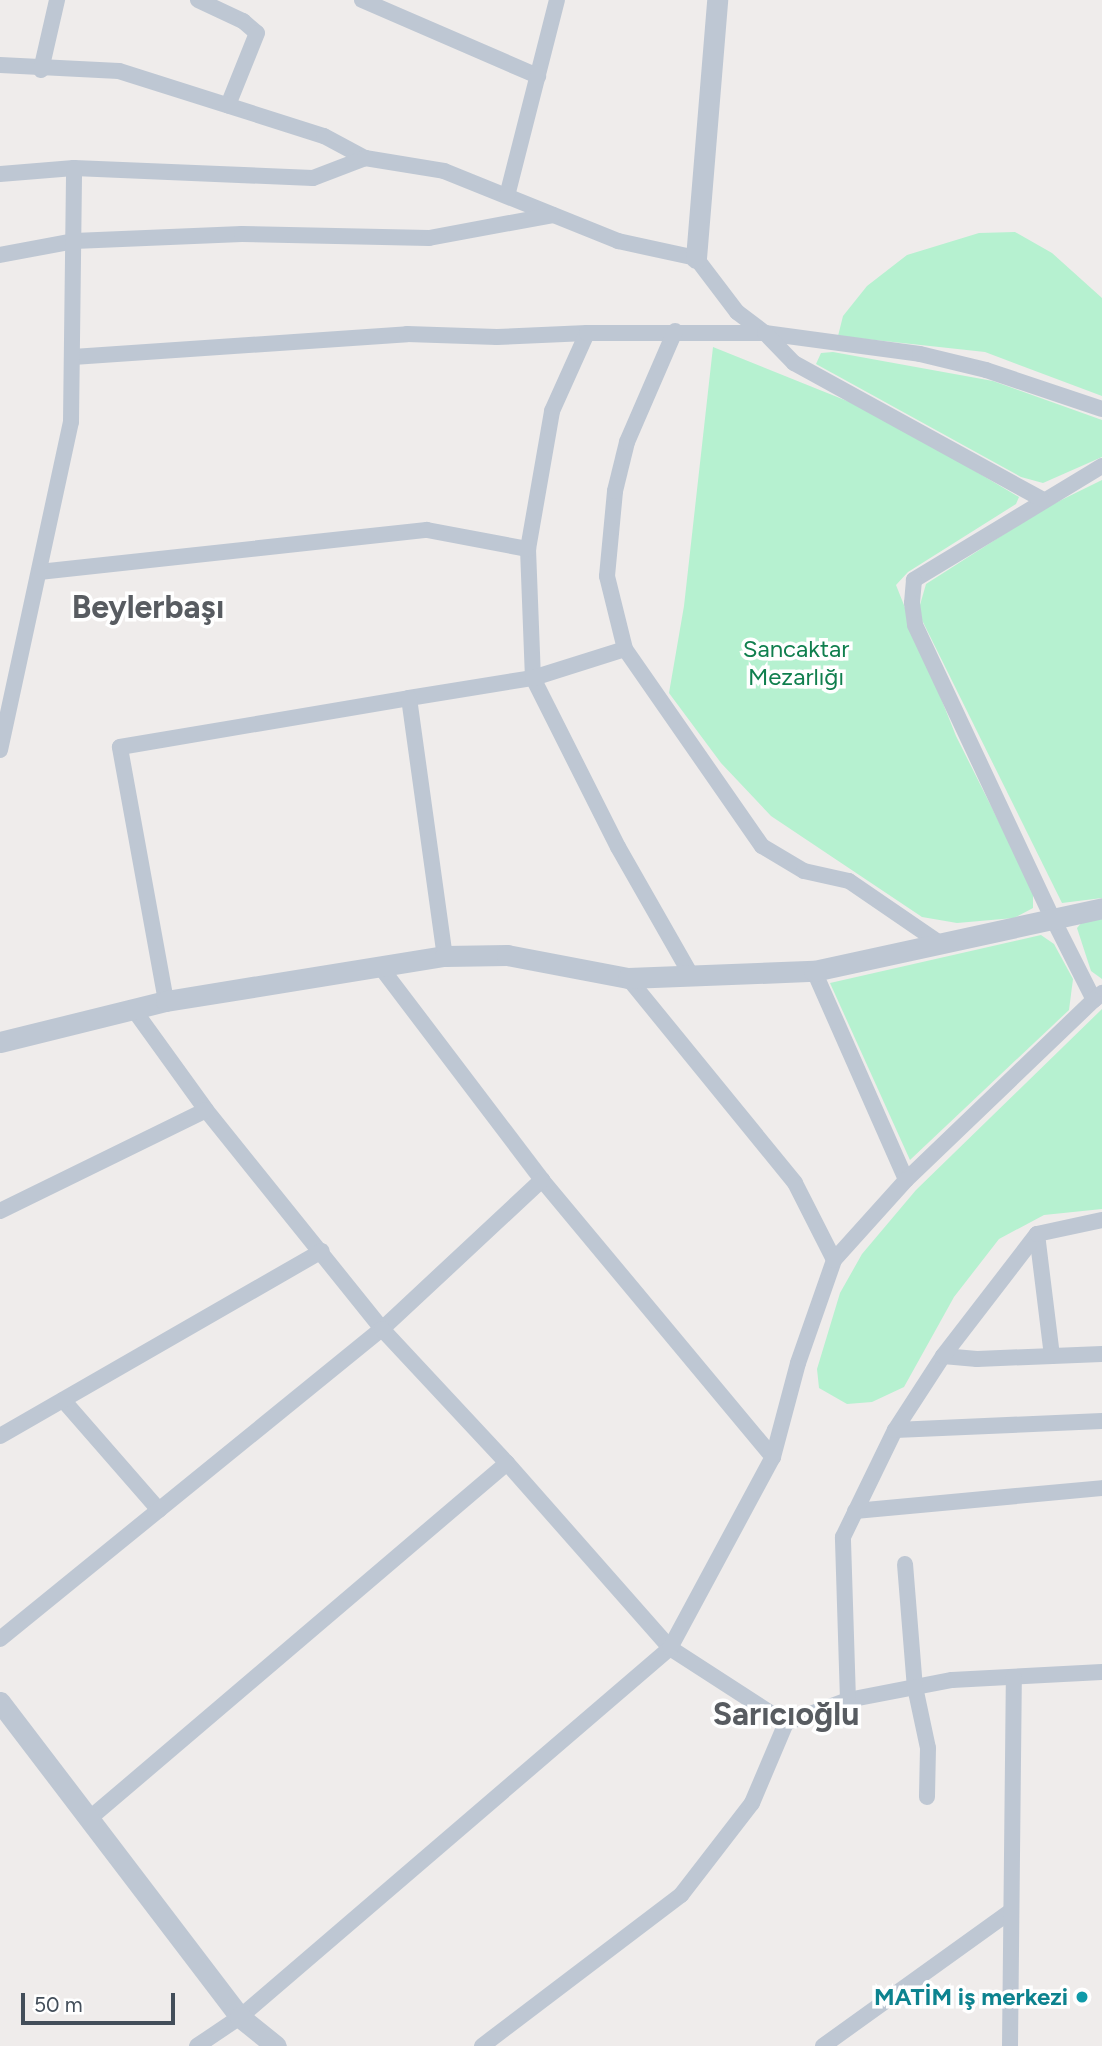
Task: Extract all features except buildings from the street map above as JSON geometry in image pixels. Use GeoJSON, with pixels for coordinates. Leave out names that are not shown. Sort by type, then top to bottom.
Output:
{"type":"FeatureCollection","features":[{"type":"Feature","properties":{"kind":"street"},"geometry":{"type":"LineString","coordinates":[[41,71],[57,0]]}},
{"type":"Feature","properties":{"kind":"street"},"geometry":{"type":"LineString","coordinates":[[198,0],[243,21],[257,33],[228,105]]}},
{"type":"Feature","properties":{"kind":"street"},"geometry":{"type":"LineString","coordinates":[[362,0],[538,76]]}},
{"type":"Feature","properties":{"kind":"street"},"geometry":{"type":"LineString","coordinates":[[506,196],[557,0]]}},
{"type":"Feature","properties":{"kind":"street"},"geometry":{"type":"LineString","coordinates":[[696,258],[717,0]]}},
{"type":"Feature","properties":{"kind":"street"},"geometry":{"type":"LineString","coordinates":[[0,65],[41,71],[119,71],[324,136],[365,158],[444,170],[618,241],[696,258],[737,312],[765,333],[794,363],[1041,499]]}},
{"type":"Feature","properties":{"kind":"street"},"geometry":{"type":"LineString","coordinates":[[0,174],[74,168],[313,177],[365,158]]}},
{"type":"Feature","properties":{"kind":"street"},"geometry":{"type":"LineString","coordinates":[[0,750],[71,422],[74,168]]}},
{"type":"Feature","properties":{"kind":"street"},"geometry":{"type":"LineString","coordinates":[[0,256],[74,241],[242,234],[429,238],[553,215]]}},
{"type":"Feature","properties":{"kind":"street"},"geometry":{"type":"LineString","coordinates":[[73,357],[407,334],[497,337],[675,331],[724,337],[765,333],[920,354],[997,373],[1102,409]]}},
{"type":"Feature","properties":{"kind":"street"},"geometry":{"type":"LineString","coordinates":[[675,331],[627,442],[615,491],[607,576],[625,649],[762,846],[804,871],[849,881],[938,943]]}},
{"type":"Feature","properties":{"kind":"street"},"geometry":{"type":"LineString","coordinates":[[587,333],[552,411],[528,549],[533,678],[618,847],[691,975]]}},
{"type":"Feature","properties":{"kind":"street"},"geometry":{"type":"LineString","coordinates":[[197,2046],[240,2017],[670,1648],[773,1457],[798,1363],[834,1260],[906,1180],[1098,997],[1052,917],[915,625],[912,603],[914,580],[1041,499],[1102,466]]}},
{"type":"Feature","properties":{"kind":"street"},"geometry":{"type":"LineString","coordinates":[[39,572],[427,530],[528,549]]}},
{"type":"Feature","properties":{"kind":"street"},"geometry":{"type":"LineString","coordinates":[[166,1001],[120,747],[533,678],[625,649]]}},
{"type":"Feature","properties":{"kind":"street"},"geometry":{"type":"LineString","coordinates":[[409,698],[445,956]]}},
{"type":"Feature","properties":{"kind":"street"},"geometry":{"type":"LineString","coordinates":[[0,1042],[166,1001],[382,969],[445,956],[507,955],[628,978],[814,971],[1102,908]]}},
{"type":"Feature","properties":{"kind":"street"},"geometry":{"type":"LineString","coordinates":[[382,969],[542,1180],[773,1457]]}},
{"type":"Feature","properties":{"kind":"street"},"geometry":{"type":"LineString","coordinates":[[814,971],[906,1180]]}},
{"type":"Feature","properties":{"kind":"street"},"geometry":{"type":"LineString","coordinates":[[628,978],[795,1184],[834,1260]]}},
{"type":"Feature","properties":{"kind":"street"},"geometry":{"type":"LineString","coordinates":[[134,1010],[206,1111],[322,1251],[382,1329],[507,1464],[670,1648],[786,1723]]}},
{"type":"Feature","properties":{"kind":"street"},"geometry":{"type":"LineString","coordinates":[[0,1211],[206,1111]]}},
{"type":"Feature","properties":{"kind":"street"},"geometry":{"type":"LineString","coordinates":[[0,1639],[382,1329],[542,1180]]}},
{"type":"Feature","properties":{"kind":"street"},"geometry":{"type":"LineString","coordinates":[[848,1700],[843,1536],[895,1430],[943,1356],[1037,1234],[1102,1220]]}},
{"type":"Feature","properties":{"kind":"street"},"geometry":{"type":"LineString","coordinates":[[1037,1234],[1052,1356]]}},
{"type":"Feature","properties":{"kind":"street"},"geometry":{"type":"LineString","coordinates":[[0,1436],[322,1251]]}},
{"type":"Feature","properties":{"kind":"street"},"geometry":{"type":"LineString","coordinates":[[943,1356],[1102,1354]]}},
{"type":"Feature","properties":{"kind":"street"},"geometry":{"type":"LineString","coordinates":[[63,1400],[159,1510]]}},
{"type":"Feature","properties":{"kind":"street"},"geometry":{"type":"LineString","coordinates":[[895,1430],[1102,1421]]}},
{"type":"Feature","properties":{"kind":"street"},"geometry":{"type":"LineString","coordinates":[[89,1819],[507,1464]]}},
{"type":"Feature","properties":{"kind":"street"},"geometry":{"type":"LineString","coordinates":[[855,1511],[1102,1489]]}},
{"type":"Feature","properties":{"kind":"street"},"geometry":{"type":"LineString","coordinates":[[905,1564],[915,1687],[928,1748],[927,1797]]}},
{"type":"Feature","properties":{"kind":"street"},"geometry":{"type":"LineString","coordinates":[[482,2046],[681,1895],[752,1803],[786,1723],[848,1700],[952,1680],[1102,1672]]}},
{"type":"Feature","properties":{"kind":"street"},"geometry":{"type":"LineString","coordinates":[[1010,2046],[1014,1677]]}},
{"type":"Feature","properties":{"kind":"street"},"geometry":{"type":"LineString","coordinates":[[0,1702],[240,2017],[276,2046]]}},
{"type":"Feature","properties":{"kind":"street"},"geometry":{"type":"LineString","coordinates":[[823,2046],[1011,1911]]}},
{"type":"Feature","properties":{"kind":"green space"},"geometry":{"type":"Polygon","coordinates":[[[1015,232],[1052,253],[1102,298],[1102,396],[985,352],[838,336],[843,316],[867,286],[907,255],[979,233],[1015,232]]]}},
{"type":"Feature","properties":{"kind":"green space","name":"Sancaktar Mezarlığı"},"geometry":{"type":"Polygon","coordinates":[[[713,347],[877,413],[1019,497],[1016,504],[908,572],[896,585],[956,736],[1033,890],[1033,908],[1014,918],[957,923],[922,917],[771,816],[721,763],[669,693],[684,606],[713,347]]]}},
{"type":"Feature","properties":{"kind":"green space"},"geometry":{"type":"Polygon","coordinates":[[[833,352],[993,381],[1102,420],[1102,457],[1043,483],[1021,477],[816,364],[821,353],[833,352]]]}},
{"type":"Feature","properties":{"kind":"green space","name":"Sancaktar Mezarlığı"},"geometry":{"type":"Polygon","coordinates":[[[1102,480],[1102,898],[1062,903],[918,612],[926,584],[1045,508],[1102,480]]]}},
{"type":"Feature","properties":{"kind":"green space"},"geometry":{"type":"Polygon","coordinates":[[[1102,918],[1102,979],[1091,971],[1077,928],[1083,921],[1102,918]]]}},
{"type":"Feature","properties":{"kind":"green space"},"geometry":{"type":"Polygon","coordinates":[[[1041,935],[1054,944],[1073,979],[1069,1010],[910,1160],[830,983],[1041,935]]]}},
{"type":"Feature","properties":{"kind":"green space"},"geometry":{"type":"Polygon","coordinates":[[[1102,1009],[1102,1209],[1044,1215],[999,1239],[954,1297],[904,1387],[872,1402],[847,1404],[819,1388],[817,1369],[840,1293],[862,1254],[916,1190],[1102,1009]]]}},
{"type":"Feature","properties":{"kind":"place","name":"MATİM iş merkezi"},"geometry":{"type":"Point","coordinates":[1082,1997]}},
{"type":"Feature","properties":{"kind":"district","name":"Beylerbaşı"},"geometry":{"type":"Point","coordinates":[148,607]}},
{"type":"Feature","properties":{"kind":"district","name":"Sarıcıoğlu"},"geometry":{"type":"Point","coordinates":[786,1714]}}]}
